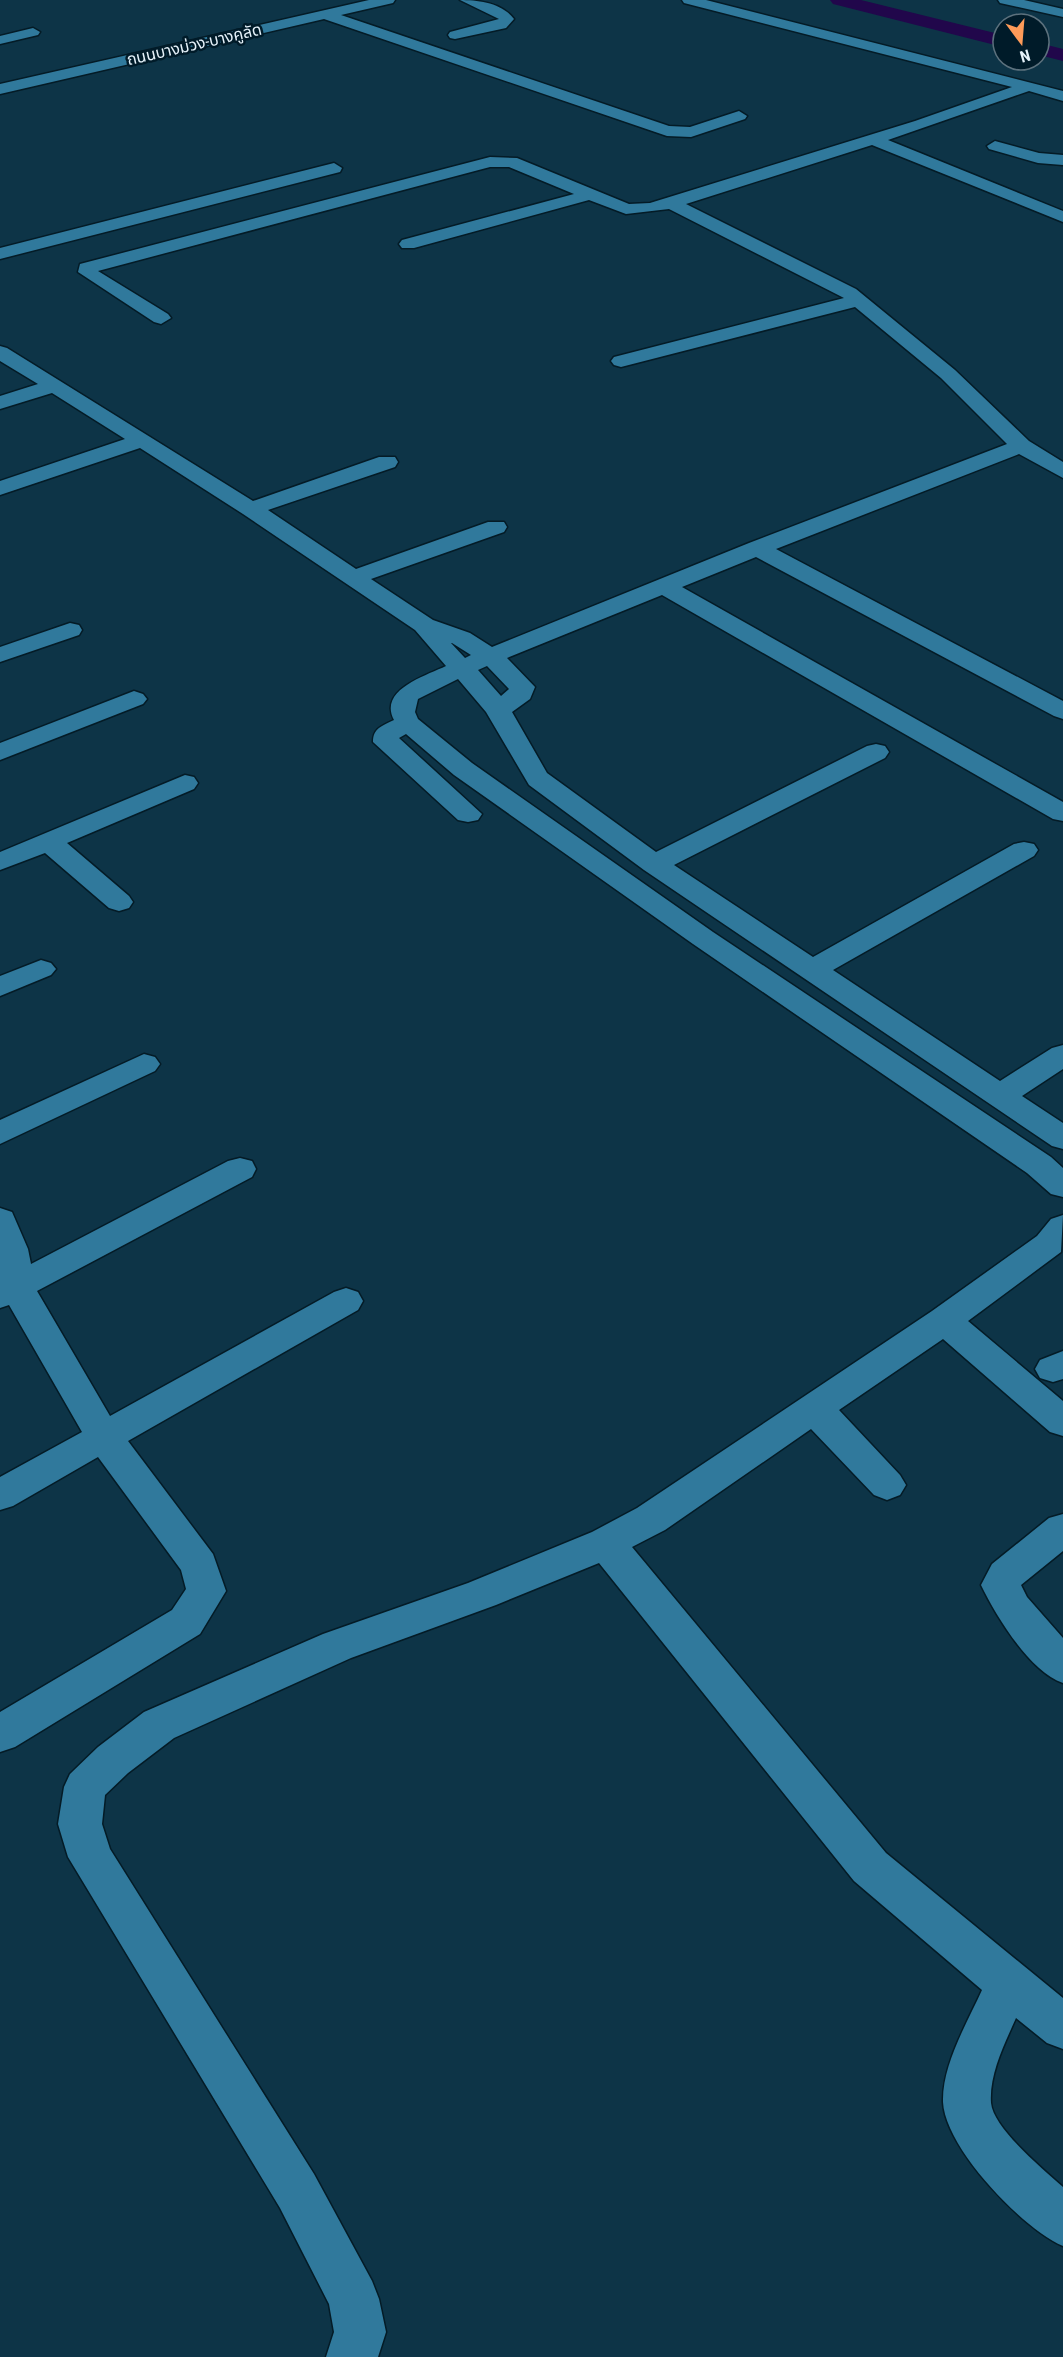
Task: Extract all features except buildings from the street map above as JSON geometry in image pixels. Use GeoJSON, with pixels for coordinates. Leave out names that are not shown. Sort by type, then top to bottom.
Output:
{"type":"FeatureCollection","features":[{"type":"Feature","properties":{"kind":"street","name":"ถนนบางม่วง-บางคูลัด"},"geometry":{"type":"LineString","coordinates":[[0,89],[318,11],[388,0]]}},
{"type":"Feature","properties":{"kind":"street"},"geometry":{"type":"LineString","coordinates":[[455,35],[501,25],[507,19],[502,14],[467,0]]}},
{"type":"Feature","properties":{"kind":"street"},"geometry":{"type":"LineString","coordinates":[[689,0],[1063,96]]}},
{"type":"Feature","properties":{"kind":"street"},"geometry":{"type":"LineString","coordinates":[[1005,0],[1063,13]]}},
{"type":"Feature","properties":{"kind":"street"},"geometry":{"type":"LineString","coordinates":[[286,6],[318,11],[667,131],[691,132],[739,116]]}},
{"type":"Feature","properties":{"kind":"street"},"geometry":{"type":"LineString","coordinates":[[0,40],[33,32]]}},
{"type":"Feature","properties":{"kind":"street"},"geometry":{"type":"LineString","coordinates":[[161,318],[87,272],[87,268],[490,162],[511,162],[631,211],[670,203],[872,139],[1028,86]]}},
{"type":"Feature","properties":{"kind":"street"},"geometry":{"type":"LineString","coordinates":[[872,139],[1063,217]]}},
{"type":"Feature","properties":{"kind":"street"},"geometry":{"type":"LineString","coordinates":[[995,146],[1038,158],[1063,160]]}},
{"type":"Feature","properties":{"kind":"street"},"geometry":{"type":"LineString","coordinates":[[0,254],[334,168]]}},
{"type":"Feature","properties":{"kind":"street"},"geometry":{"type":"LineString","coordinates":[[408,244],[592,194]]}},
{"type":"Feature","properties":{"kind":"street"},"geometry":{"type":"LineString","coordinates":[[670,203],[804,268],[849,294],[948,374],[1021,446],[1063,471]]}},
{"type":"Feature","properties":{"kind":"street"},"geometry":{"type":"LineString","coordinates":[[621,361],[856,301]]}},
{"type":"Feature","properties":{"kind":"street"},"geometry":{"type":"LineString","coordinates":[[0,352],[251,509],[424,625],[461,638],[491,657],[522,687],[521,694],[498,710]]}},
{"type":"Feature","properties":{"kind":"street"},"geometry":{"type":"LineString","coordinates":[[0,403],[53,386]]}},
{"type":"Feature","properties":{"kind":"street"},"geometry":{"type":"LineString","coordinates":[[0,488],[141,441]]}},
{"type":"Feature","properties":{"kind":"street"},"geometry":{"type":"LineString","coordinates":[[1021,446],[757,548],[461,668],[409,694],[403,703],[402,712],[408,723],[463,769],[674,918],[1039,1166],[1063,1186]]}},
{"type":"Feature","properties":{"kind":"street"},"geometry":{"type":"LineString","coordinates":[[251,509],[387,462]]}},
{"type":"Feature","properties":{"kind":"street"},"geometry":{"type":"LineString","coordinates":[[355,577],[496,526]]}},
{"type":"Feature","properties":{"kind":"street"},"geometry":{"type":"LineString","coordinates":[[757,548],[1063,711]]}},
{"type":"Feature","properties":{"kind":"street"},"geometry":{"type":"LineString","coordinates":[[664,586],[1063,813]]}},
{"type":"Feature","properties":{"kind":"street"},"geometry":{"type":"LineString","coordinates":[[424,625],[436,644],[498,710],[523,760],[538,778],[654,864],[1063,1138]]}},
{"type":"Feature","properties":{"kind":"street"},"geometry":{"type":"LineString","coordinates":[[0,655],[70,630]]}},
{"type":"Feature","properties":{"kind":"street"},"geometry":{"type":"LineString","coordinates":[[0,752],[134,699]]}},
{"type":"Feature","properties":{"kind":"street"},"geometry":{"type":"LineString","coordinates":[[408,723],[386,734],[386,742],[468,814]]}},
{"type":"Feature","properties":{"kind":"street"},"geometry":{"type":"LineString","coordinates":[[654,864],[876,752]]}},
{"type":"Feature","properties":{"kind":"street"},"geometry":{"type":"LineString","coordinates":[[0,862],[185,783]]}},
{"type":"Feature","properties":{"kind":"street"},"geometry":{"type":"LineString","coordinates":[[49,842],[119,902]]}},
{"type":"Feature","properties":{"kind":"street"},"geometry":{"type":"LineString","coordinates":[[812,970],[1024,850]]}},
{"type":"Feature","properties":{"kind":"street"},"geometry":{"type":"LineString","coordinates":[[0,987],[41,969]]}},
{"type":"Feature","properties":{"kind":"street"},"geometry":{"type":"LineString","coordinates":[[1001,1095],[1063,1055]]}},
{"type":"Feature","properties":{"kind":"street"},"geometry":{"type":"LineString","coordinates":[[0,1133],[144,1064]]}},
{"type":"Feature","properties":{"kind":"street"},"geometry":{"type":"LineString","coordinates":[[8,1291],[240,1169]]}},
{"type":"Feature","properties":{"kind":"street"},"geometry":{"type":"LineString","coordinates":[[0,1220],[11,1249],[8,1291],[60,1365],[104,1437],[199,1565],[206,1591],[186,1622],[0,1734]]}},
{"type":"Feature","properties":{"kind":"street"},"geometry":{"type":"LineString","coordinates":[[352,2357],[360,2332],[354,2299],[297,2191],[90,1857],[80,1824],[85,1787],[112,1760],[159,1725],[337,1646],[482,1594],[606,1543],[651,1518],[1058,1242]]}},
{"type":"Feature","properties":{"kind":"street"},"geometry":{"type":"LineString","coordinates":[[0,1495],[346,1301]]}},
{"type":"Feature","properties":{"kind":"street"},"geometry":{"type":"LineString","coordinates":[[944,1320],[1063,1422]]}},
{"type":"Feature","properties":{"kind":"street"},"geometry":{"type":"LineString","coordinates":[[814,1408],[887,1485]]}},
{"type":"Feature","properties":{"kind":"street"},"geometry":{"type":"LineString","coordinates":[[1063,1529],[1006,1575],[1001,1585],[1012,1608],[1063,1666]]}},
{"type":"Feature","properties":{"kind":"street"},"geometry":{"type":"LineString","coordinates":[[606,1543],[870,1867],[1063,2027]]}},
{"type":"Feature","properties":{"kind":"street"},"geometry":{"type":"LineString","coordinates":[[1008,1982],[971,2077],[966,2105],[979,2139],[1063,2221]]}},
{"type":"Feature","properties":{"kind":"waterway"},"geometry":{"type":"LineString","coordinates":[[839,0],[991,38]]}},
{"type":"Feature","properties":{"kind":"waterway"},"geometry":{"type":"LineString","coordinates":[[1051,52],[1063,55]]}}]}
